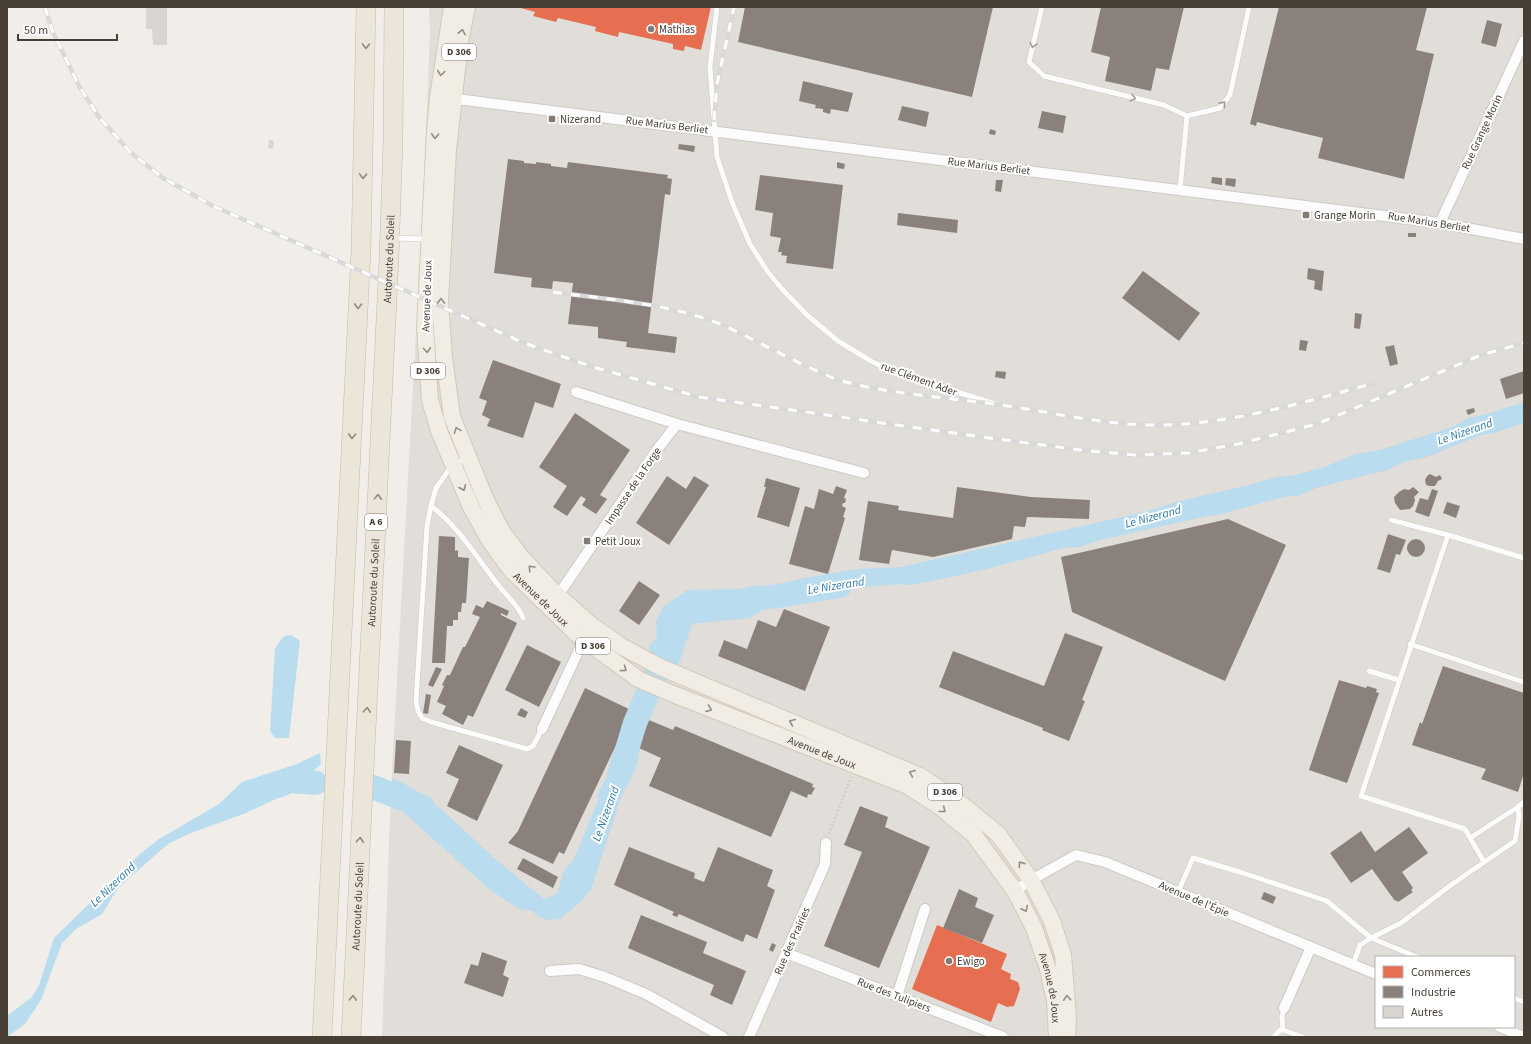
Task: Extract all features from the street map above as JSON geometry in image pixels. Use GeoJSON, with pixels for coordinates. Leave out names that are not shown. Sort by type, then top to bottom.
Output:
{"type":"FeatureCollection","features":[{"type":"Feature","properties":{"kind":"highway"},"geometry":{"type":"LineString","coordinates":[[322,1037],[361,250],[366,7]]}},
{"type":"Feature","properties":{"kind":"highway","name":"Autoroute du Soleil"},"geometry":{"type":"LineString","coordinates":[[351,1037],[390,238],[393,142],[394,7]]}},
{"type":"Feature","properties":{"kind":"main road","name":"Avenue de Joux"},"geometry":{"type":"LineString","coordinates":[[452,7],[445,98],[429,239],[425,327],[430,400],[439,431],[471,507],[490,541],[511,570],[554,602],[621,646],[682,677],[920,776],[955,799],[998,834],[1031,880],[1052,921],[1063,955],[1068,1016],[1067,1037]]}},
{"type":"Feature","properties":{"kind":"main road","name":"Avenue de Joux"},"geometry":{"type":"LineString","coordinates":[[467,7],[460,42],[445,98],[448,150],[440,302],[444,357],[452,417],[485,498],[501,530],[554,602],[584,639],[638,679],[906,785],[939,806],[974,835],[1015,891],[1034,928],[1048,970],[1055,1001],[1057,1037]]}},
{"type":"Feature","properties":{"kind":"street","name":"Rue Grange Morin"},"geometry":{"type":"LineString","coordinates":[[1440,223],[1524,41]]}},
{"type":"Feature","properties":{"kind":"street","name":"Rue Marius Berliet"},"geometry":{"type":"LineString","coordinates":[[445,98],[1440,223],[1524,239]]}},
{"type":"Feature","properties":{"kind":"street"},"geometry":{"type":"LineString","coordinates":[[576,392],[677,424],[864,473]]}},
{"type":"Feature","properties":{"kind":"street","name":"Impasse de la Forge"},"geometry":{"type":"LineString","coordinates":[[554,602],[656,452],[677,424]]}},
{"type":"Feature","properties":{"kind":"street"},"geometry":{"type":"LineString","coordinates":[[542,729],[591,625]]}},
{"type":"Feature","properties":{"kind":"street","name":"Rue des Prairies"},"geometry":{"type":"LineString","coordinates":[[749,1037],[825,864],[826,843]]}},
{"type":"Feature","properties":{"kind":"street","name":"Avenue de l'Épie"},"geometry":{"type":"LineString","coordinates":[[1015,891],[1031,880],[1076,855],[1105,862],[1375,974]]}},
{"type":"Feature","properties":{"kind":"street"},"geometry":{"type":"LineString","coordinates":[[897,996],[925,909]]}},
{"type":"Feature","properties":{"kind":"street"},"geometry":{"type":"LineString","coordinates":[[1284,1008],[1310,947]]}},
{"type":"Feature","properties":{"kind":"street","name":"Rue des Tulipiers"},"geometry":{"type":"LineString","coordinates":[[786,953],[1003,1037]]}},
{"type":"Feature","properties":{"kind":"street"},"geometry":{"type":"LineString","coordinates":[[550,971],[579,969],[605,977],[646,994],[723,1037]]}},
{"type":"Feature","properties":{"kind":"street"},"geometry":{"type":"LineString","coordinates":[[1502,1028],[1524,1037]]}},
{"type":"Feature","properties":{"kind":"lane","name":"rue Clément Ader"},"geometry":{"type":"LineString","coordinates":[[717,7],[710,67],[717,157],[732,202],[750,244],[768,272],[807,315],[838,340],[871,361],[895,373],[996,404]]}},
{"type":"Feature","properties":{"kind":"lane"},"geometry":{"type":"LineString","coordinates":[[1042,7],[1029,62],[1044,76],[1164,105],[1188,116],[1220,108],[1230,95],[1249,7]]}},
{"type":"Feature","properties":{"kind":"lane"},"geometry":{"type":"LineString","coordinates":[[1180,190],[1188,116]]}},
{"type":"Feature","properties":{"kind":"lane"},"geometry":{"type":"LineString","coordinates":[[390,238],[429,239]]}},
{"type":"Feature","properties":{"kind":"lane"},"geometry":{"type":"LineString","coordinates":[[468,458],[453,464],[436,488],[427,526],[416,701],[418,711],[422,718],[431,722],[527,749],[533,746],[542,729]]}},
{"type":"Feature","properties":{"kind":"lane"},"geometry":{"type":"LineString","coordinates":[[431,506],[445,517],[459,532],[500,588],[521,613],[523,618]]}},
{"type":"Feature","properties":{"kind":"lane"},"geometry":{"type":"LineString","coordinates":[[1391,520],[1448,534],[1524,558]]}},
{"type":"Feature","properties":{"kind":"lane"},"geometry":{"type":"LineString","coordinates":[[1448,534],[1410,644],[1361,796],[1465,829],[1484,862]]}},
{"type":"Feature","properties":{"kind":"lane"},"geometry":{"type":"LineString","coordinates":[[1410,644],[1523,682]]}},
{"type":"Feature","properties":{"kind":"lane"},"geometry":{"type":"LineString","coordinates":[[1369,671],[1399,680]]}},
{"type":"Feature","properties":{"kind":"lane"},"geometry":{"type":"LineString","coordinates":[[1470,838],[1524,802]]}},
{"type":"Feature","properties":{"kind":"lane"},"geometry":{"type":"LineString","coordinates":[[1353,965],[1360,945],[1401,923],[1450,885],[1515,841],[1519,817],[1518,806]]}},
{"type":"Feature","properties":{"kind":"lane"},"geometry":{"type":"LineString","coordinates":[[1178,892],[1193,858],[1327,901],[1371,938],[1415,956]]}},
{"type":"Feature","properties":{"kind":"lane"},"geometry":{"type":"LineString","coordinates":[[1283,1030],[1282,1017],[1284,1008]]}},
{"type":"Feature","properties":{"kind":"lane"},"geometry":{"type":"LineString","coordinates":[[1274,1037],[1280,1030],[1283,1030],[1301,1037]]}},
{"type":"Feature","properties":{"kind":"path"},"geometry":{"type":"LineString","coordinates":[[826,843],[856,766]]}},
{"type":"Feature","properties":{"kind":"shaded area"},"geometry":{"type":"Polygon","coordinates":[[[429,7],[1524,7],[1524,1037],[382,1037],[391,789],[423,204],[430,32],[429,7]]]}},
{"type":"Feature","properties":{"kind":"water"},"geometry":{"type":"Polygon","coordinates":[[[1524,402],[1524,423],[1494,433],[1480,435],[1435,454],[1407,461],[1387,470],[1316,488],[1298,496],[1288,496],[1213,516],[1100,540],[1079,547],[1064,548],[987,569],[928,582],[908,585],[901,584],[798,592],[773,602],[751,618],[692,624],[676,672],[651,663],[649,646],[657,637],[656,621],[664,606],[687,590],[740,589],[756,585],[763,589],[775,588],[775,585],[804,578],[857,569],[901,567],[1149,511],[1176,502],[1277,477],[1295,475],[1325,467],[1355,454],[1380,450],[1455,426],[1468,418],[1488,414],[1524,402]]]}},
{"type":"Feature","properties":{"kind":"water"},"geometry":{"type":"Polygon","coordinates":[[[291,635],[300,641],[289,738],[275,738],[270,731],[275,648],[284,636],[291,635]]]}},
{"type":"Feature","properties":{"kind":"water"},"geometry":{"type":"Polygon","coordinates":[[[624,742],[640,749],[637,765],[620,800],[591,890],[575,907],[559,919],[549,920],[541,918],[532,911],[519,909],[489,889],[402,811],[392,794],[392,778],[427,798],[449,816],[494,858],[544,899],[557,894],[564,871],[574,859],[599,798],[597,796],[624,742]]]}},
{"type":"Feature","properties":{"kind":"water"},"geometry":{"type":"Polygon","coordinates":[[[320,753],[321,764],[309,775],[310,788],[302,794],[291,792],[246,813],[191,833],[170,843],[118,888],[102,914],[76,929],[62,943],[41,1000],[25,1024],[7,1037],[7,1016],[32,997],[39,985],[54,938],[141,853],[159,839],[219,804],[242,782],[297,764],[320,753]]]}},
{"type":"Feature","properties":{"kind":"building: Commerces","name":"Mathias"},"geometry":{"type":"Polygon","coordinates":[[[517,7],[711,7],[701,50],[685,46],[684,51],[673,49],[673,44],[619,32],[618,37],[595,31],[596,27],[558,18],[556,22],[533,16],[535,12],[517,7]]]}},
{"type":"Feature","properties":{"kind":"building: Commerces"},"geometry":{"type":"Polygon","coordinates":[[[937,925],[1007,954],[1001,969],[1011,974],[1010,979],[1018,982],[1020,989],[1014,1006],[1007,1007],[998,1003],[991,1022],[912,989],[937,925]]]}},
{"type":"Feature","properties":{"kind":"building: Industrie"},"geometry":{"type":"Polygon","coordinates":[[[745,7],[993,7],[972,97],[738,42],[745,7]]]}},
{"type":"Feature","properties":{"kind":"building: Industrie"},"geometry":{"type":"Polygon","coordinates":[[[1101,7],[1184,7],[1169,70],[1156,68],[1151,91],[1105,81],[1110,57],[1091,52],[1101,7]]]}},
{"type":"Feature","properties":{"kind":"building: Industrie"},"geometry":{"type":"Polygon","coordinates":[[[1279,7],[1427,7],[1416,50],[1434,54],[1404,179],[1318,158],[1323,138],[1257,122],[1256,126],[1250,124],[1279,7]]]}},
{"type":"Feature","properties":{"kind":"building: Industrie"},"geometry":{"type":"Polygon","coordinates":[[[1487,20],[1502,24],[1496,47],[1481,43],[1487,20]]]}},
{"type":"Feature","properties":{"kind":"building: Industrie"},"geometry":{"type":"Polygon","coordinates":[[[803,81],[853,93],[848,112],[831,109],[830,114],[823,112],[823,109],[815,108],[816,105],[799,101],[803,81]]]}},
{"type":"Feature","properties":{"kind":"building: Industrie"},"geometry":{"type":"Polygon","coordinates":[[[902,106],[929,112],[926,127],[898,120],[902,106]]]}},
{"type":"Feature","properties":{"kind":"building: Industrie"},"geometry":{"type":"Polygon","coordinates":[[[1042,111],[1066,116],[1063,133],[1038,128],[1042,111]]]}},
{"type":"Feature","properties":{"kind":"building: Industrie"},"geometry":{"type":"Polygon","coordinates":[[[990,129],[996,131],[995,135],[989,134],[990,129]]]}},
{"type":"Feature","properties":{"kind":"building: Industrie"},"geometry":{"type":"Polygon","coordinates":[[[679,144],[695,146],[694,152],[678,149],[679,144]]]}},
{"type":"Feature","properties":{"kind":"building: Industrie"},"geometry":{"type":"Polygon","coordinates":[[[508,159],[524,161],[524,163],[536,164],[536,162],[551,164],[551,166],[567,168],[568,162],[668,175],[667,178],[672,179],[670,195],[665,194],[648,333],[677,337],[675,353],[626,347],[627,342],[598,338],[598,327],[568,324],[573,283],[553,281],[552,289],[531,287],[532,278],[494,273],[508,159]]]}},
{"type":"Feature","properties":{"kind":"building: Industrie"},"geometry":{"type":"Polygon","coordinates":[[[837,162],[845,164],[844,169],[837,168],[837,162]]]}},
{"type":"Feature","properties":{"kind":"building: Industrie"},"geometry":{"type":"Polygon","coordinates":[[[760,175],[843,185],[833,269],[786,263],[787,256],[781,255],[782,252],[778,252],[781,238],[770,236],[773,213],[755,210],[760,175]]]}},
{"type":"Feature","properties":{"kind":"building: Industrie"},"geometry":{"type":"Polygon","coordinates":[[[1212,177],[1222,178],[1222,185],[1211,183],[1212,177]]]}},
{"type":"Feature","properties":{"kind":"building: Industrie"},"geometry":{"type":"Polygon","coordinates":[[[1226,178],[1236,179],[1235,187],[1225,185],[1226,178]]]}},
{"type":"Feature","properties":{"kind":"building: Industrie"},"geometry":{"type":"Polygon","coordinates":[[[996,180],[1003,180],[1001,192],[995,191],[996,180]]]}},
{"type":"Feature","properties":{"kind":"building: Industrie"},"geometry":{"type":"Polygon","coordinates":[[[898,213],[958,220],[957,233],[897,225],[898,213]]]}},
{"type":"Feature","properties":{"kind":"building: Industrie"},"geometry":{"type":"Polygon","coordinates":[[[1408,233],[1416,233],[1416,237],[1408,237],[1408,233]]]}},
{"type":"Feature","properties":{"kind":"building: Industrie"},"geometry":{"type":"Polygon","coordinates":[[[1308,268],[1324,271],[1322,291],[1314,289],[1315,281],[1307,279],[1308,268]]]}},
{"type":"Feature","properties":{"kind":"building: Industrie"},"geometry":{"type":"Polygon","coordinates":[[[1143,271],[1200,313],[1179,341],[1122,298],[1143,271]]]}},
{"type":"Feature","properties":{"kind":"building: Industrie"},"geometry":{"type":"Polygon","coordinates":[[[1355,313],[1362,314],[1360,329],[1354,328],[1355,313]]]}},
{"type":"Feature","properties":{"kind":"building: Industrie"},"geometry":{"type":"Polygon","coordinates":[[[1300,340],[1308,341],[1306,351],[1299,350],[1300,340]]]}},
{"type":"Feature","properties":{"kind":"building: Industrie"},"geometry":{"type":"Polygon","coordinates":[[[1394,345],[1398,364],[1390,366],[1385,347],[1394,345]]]}},
{"type":"Feature","properties":{"kind":"building: Industrie"},"geometry":{"type":"Polygon","coordinates":[[[493,360],[561,384],[553,408],[535,402],[523,438],[487,426],[490,419],[482,415],[487,401],[479,398],[493,360]]]}},
{"type":"Feature","properties":{"kind":"building: Industrie"},"geometry":{"type":"Polygon","coordinates":[[[996,371],[1006,372],[1005,379],[995,377],[996,371]]]}},
{"type":"Feature","properties":{"kind":"building: Industrie"},"geometry":{"type":"Polygon","coordinates":[[[1524,371],[1524,393],[1506,399],[1500,379],[1524,371]]]}},
{"type":"Feature","properties":{"kind":"building: Industrie"},"geometry":{"type":"Polygon","coordinates":[[[1474,408],[1475,412],[1468,415],[1466,410],[1474,408]]]}},
{"type":"Feature","properties":{"kind":"building: Industrie"},"geometry":{"type":"Polygon","coordinates":[[[575,413],[630,450],[600,495],[607,499],[596,514],[582,505],[586,499],[581,496],[567,516],[553,507],[567,486],[539,467],[575,413]]]}},
{"type":"Feature","properties":{"kind":"building: Industrie"},"geometry":{"type":"Polygon","coordinates":[[[1430,474],[1436,477],[1440,475],[1442,479],[1438,481],[1435,486],[1426,485],[1425,480],[1430,474]]]}},
{"type":"Feature","properties":{"kind":"building: Industrie"},"geometry":{"type":"Polygon","coordinates":[[[667,476],[686,489],[694,476],[709,485],[669,545],[636,523],[667,476]]]}},
{"type":"Feature","properties":{"kind":"building: Industrie"},"geometry":{"type":"Polygon","coordinates":[[[766,478],[800,488],[789,527],[757,517],[766,487],[764,487],[766,478]]]}},
{"type":"Feature","properties":{"kind":"building: Industrie"},"geometry":{"type":"Polygon","coordinates":[[[836,486],[847,490],[844,498],[846,499],[845,503],[843,503],[842,506],[846,508],[843,517],[845,518],[828,574],[789,564],[805,506],[814,509],[819,489],[833,494],[836,486]]]}},
{"type":"Feature","properties":{"kind":"building: Industrie"},"geometry":{"type":"Polygon","coordinates":[[[957,487],[1031,497],[1090,500],[1089,519],[1027,517],[1025,527],[1014,526],[1012,539],[933,557],[892,550],[889,564],[859,560],[868,501],[899,506],[898,510],[953,518],[957,487]]]}},
{"type":"Feature","properties":{"kind":"building: Industrie"},"geometry":{"type":"Polygon","coordinates":[[[1413,487],[1419,492],[1414,497],[1415,500],[1413,506],[1410,509],[1400,510],[1395,503],[1394,497],[1404,489],[1409,490],[1413,487]]]}},
{"type":"Feature","properties":{"kind":"building: Industrie"},"geometry":{"type":"Polygon","coordinates":[[[1432,489],[1438,491],[1429,517],[1415,512],[1420,498],[1428,500],[1432,489]]]}},
{"type":"Feature","properties":{"kind":"building: Industrie"},"geometry":{"type":"Polygon","coordinates":[[[1447,502],[1460,506],[1456,518],[1443,513],[1447,502]]]}},
{"type":"Feature","properties":{"kind":"building: Industrie"},"geometry":{"type":"Polygon","coordinates":[[[1228,519],[1286,545],[1225,681],[1072,612],[1061,557],[1228,519]]]}},
{"type":"Feature","properties":{"kind":"building: Industrie"},"geometry":{"type":"Polygon","coordinates":[[[1388,534],[1406,540],[1400,555],[1396,554],[1390,573],[1377,569],[1388,534]]]}},
{"type":"Feature","properties":{"kind":"building: Industrie"},"geometry":{"type":"Polygon","coordinates":[[[439,536],[455,537],[455,551],[458,550],[458,557],[469,558],[466,603],[462,603],[461,612],[458,612],[458,620],[453,620],[453,626],[447,626],[445,663],[432,663],[439,536]]]}},
{"type":"Feature","properties":{"kind":"building: Industrie"},"geometry":{"type":"Polygon","coordinates":[[[1412,539],[1420,539],[1425,544],[1423,555],[1420,557],[1412,557],[1407,552],[1407,544],[1412,539]]]}},
{"type":"Feature","properties":{"kind":"building: Industrie"},"geometry":{"type":"Polygon","coordinates":[[[639,581],[660,595],[639,625],[619,611],[639,581]]]}},
{"type":"Feature","properties":{"kind":"building: Industrie"},"geometry":{"type":"Polygon","coordinates":[[[487,601],[509,611],[507,616],[501,613],[501,615],[517,623],[473,717],[468,715],[463,725],[442,714],[446,706],[437,702],[444,686],[442,685],[447,675],[450,675],[463,647],[465,647],[480,617],[472,614],[476,605],[483,608],[487,601]]]}},
{"type":"Feature","properties":{"kind":"building: Industrie"},"geometry":{"type":"Polygon","coordinates":[[[784,609],[830,627],[805,691],[718,656],[724,640],[747,649],[758,620],[776,627],[784,609]]]}},
{"type":"Feature","properties":{"kind":"building: Industrie"},"geometry":{"type":"Polygon","coordinates":[[[1065,633],[1103,647],[1082,700],[1085,701],[1069,741],[1042,730],[1043,728],[939,687],[953,651],[1044,686],[1065,633]]]}},
{"type":"Feature","properties":{"kind":"building: Industrie"},"geometry":{"type":"Polygon","coordinates":[[[527,645],[561,662],[539,707],[505,690],[527,645]]]}},
{"type":"Feature","properties":{"kind":"building: Industrie"},"geometry":{"type":"Polygon","coordinates":[[[1443,666],[1524,693],[1524,773],[1518,792],[1481,779],[1486,769],[1412,745],[1420,722],[1422,724],[1443,666]]]}},
{"type":"Feature","properties":{"kind":"building: Industrie"},"geometry":{"type":"Polygon","coordinates":[[[436,667],[442,669],[433,687],[428,685],[436,667]]]}},
{"type":"Feature","properties":{"kind":"building: Industrie"},"geometry":{"type":"Polygon","coordinates":[[[1339,680],[1366,688],[1367,686],[1377,689],[1376,692],[1379,693],[1347,783],[1309,770],[1339,680]]]}},
{"type":"Feature","properties":{"kind":"building: Industrie"},"geometry":{"type":"Polygon","coordinates":[[[585,688],[633,711],[632,713],[673,730],[675,726],[813,784],[812,787],[815,788],[811,795],[808,794],[807,798],[791,791],[771,837],[649,786],[661,758],[619,739],[564,854],[559,852],[553,864],[508,843],[518,831],[585,688]]]}},
{"type":"Feature","properties":{"kind":"building: Industrie"},"geometry":{"type":"Polygon","coordinates":[[[426,694],[431,695],[428,714],[423,713],[426,694]]]}},
{"type":"Feature","properties":{"kind":"building: Industrie"},"geometry":{"type":"Polygon","coordinates":[[[521,708],[528,712],[525,718],[517,715],[521,708]]]}},
{"type":"Feature","properties":{"kind":"building: Industrie"},"geometry":{"type":"Polygon","coordinates":[[[396,740],[411,741],[409,774],[394,773],[396,740]]]}},
{"type":"Feature","properties":{"kind":"building: Industrie"},"geometry":{"type":"Polygon","coordinates":[[[459,745],[503,765],[477,821],[447,806],[459,779],[446,773],[459,745]]]}},
{"type":"Feature","properties":{"kind":"building: Industrie"},"geometry":{"type":"Polygon","coordinates":[[[860,806],[888,817],[885,827],[930,847],[879,968],[824,946],[862,852],[844,845],[860,806]]]}},
{"type":"Feature","properties":{"kind":"building: Industrie"},"geometry":{"type":"Polygon","coordinates":[[[1409,827],[1428,853],[1402,872],[1413,888],[1411,890],[1413,892],[1398,902],[1396,900],[1395,901],[1372,869],[1351,883],[1330,853],[1361,831],[1375,852],[1409,827]]]}},
{"type":"Feature","properties":{"kind":"building: Industrie"},"geometry":{"type":"Polygon","coordinates":[[[629,847],[695,873],[694,878],[704,882],[718,847],[773,870],[767,886],[775,890],[757,939],[746,934],[743,942],[679,914],[677,917],[672,915],[674,912],[614,885],[629,847]]]}},
{"type":"Feature","properties":{"kind":"building: Industrie"},"geometry":{"type":"Polygon","coordinates":[[[523,858],[558,877],[553,888],[517,869],[523,858]]]}},
{"type":"Feature","properties":{"kind":"building: Industrie"},"geometry":{"type":"Polygon","coordinates":[[[959,889],[978,898],[975,907],[994,915],[982,943],[943,928],[959,889]]]}},
{"type":"Feature","properties":{"kind":"building: Industrie"},"geometry":{"type":"Polygon","coordinates":[[[1264,892],[1276,897],[1273,904],[1261,899],[1264,892]]]}},
{"type":"Feature","properties":{"kind":"building: Industrie"},"geometry":{"type":"Polygon","coordinates":[[[641,915],[707,942],[703,953],[746,971],[732,1005],[710,995],[714,985],[628,948],[641,915]]]}},
{"type":"Feature","properties":{"kind":"building: Industrie"},"geometry":{"type":"Polygon","coordinates":[[[772,943],[776,945],[773,952],[769,950],[772,943]]]}},
{"type":"Feature","properties":{"kind":"building: Industrie"},"geometry":{"type":"Polygon","coordinates":[[[482,952],[507,961],[503,975],[509,978],[503,997],[464,983],[471,964],[478,966],[482,952]]]}},
{"type":"Feature","properties":{"kind":"building: Autres"},"geometry":{"type":"Polygon","coordinates":[[[146,7],[167,7],[167,45],[153,45],[152,29],[146,29],[146,7]]]}},
{"type":"Feature","properties":{"kind":"building: Autres"},"geometry":{"type":"Polygon","coordinates":[[[269,140],[274,141],[273,149],[268,148],[269,140]]]}},
{"type":"Feature","properties":{"kind":"waterway","name":"Le Nizerand"},"geometry":{"type":"LineString","coordinates":[[764,598],[840,586]]}},
{"type":"Feature","properties":{"kind":"waterway","name":"Le Nizerand"},"geometry":{"type":"LineString","coordinates":[[619,776],[635,723],[669,644]]}},
{"type":"Feature","properties":{"kind":"waterway","name":"Le Nizerand"},"geometry":{"type":"LineString","coordinates":[[278,786],[290,781],[316,783]]}},
{"type":"Feature","properties":{"kind":"waterway","name":"Le Nizerand"},"geometry":{"type":"LineString","coordinates":[[373,787],[423,807]]}},
{"type":"Feature","properties":{"kind":"railway"},"geometry":{"type":"LineString","coordinates":[[45,7],[52,30],[79,86],[99,117],[130,152],[163,178],[213,206],[524,343],[593,367],[699,397],[1081,450],[1135,455],[1188,453],[1238,444],[1317,424],[1481,355],[1524,343]]}},
{"type":"Feature","properties":{"kind":"railway"},"geometry":{"type":"LineString","coordinates":[[714,120],[717,84],[734,7]]}},
{"type":"Feature","properties":{"kind":"railway"},"geometry":{"type":"LineString","coordinates":[[553,292],[663,307],[706,319],[727,327],[832,378],[857,385],[916,395],[994,404],[1107,422],[1145,425],[1174,425],[1233,418],[1290,406],[1375,383]]}},
{"type":"Feature","properties":{"kind":"place","name":"Mathias"},"geometry":{"type":"Point","coordinates":[651,29]}},
{"type":"Feature","properties":{"kind":"place","name":"Nizerand"},"geometry":{"type":"Point","coordinates":[552,119]}},
{"type":"Feature","properties":{"kind":"place","name":"Grange Morin"},"geometry":{"type":"Point","coordinates":[1306,215]}},
{"type":"Feature","properties":{"kind":"place","name":"Petit Joux"},"geometry":{"type":"Point","coordinates":[587,541]}},
{"type":"Feature","properties":{"kind":"place","name":"Ewigo"},"geometry":{"type":"Point","coordinates":[949,961]}}]}
